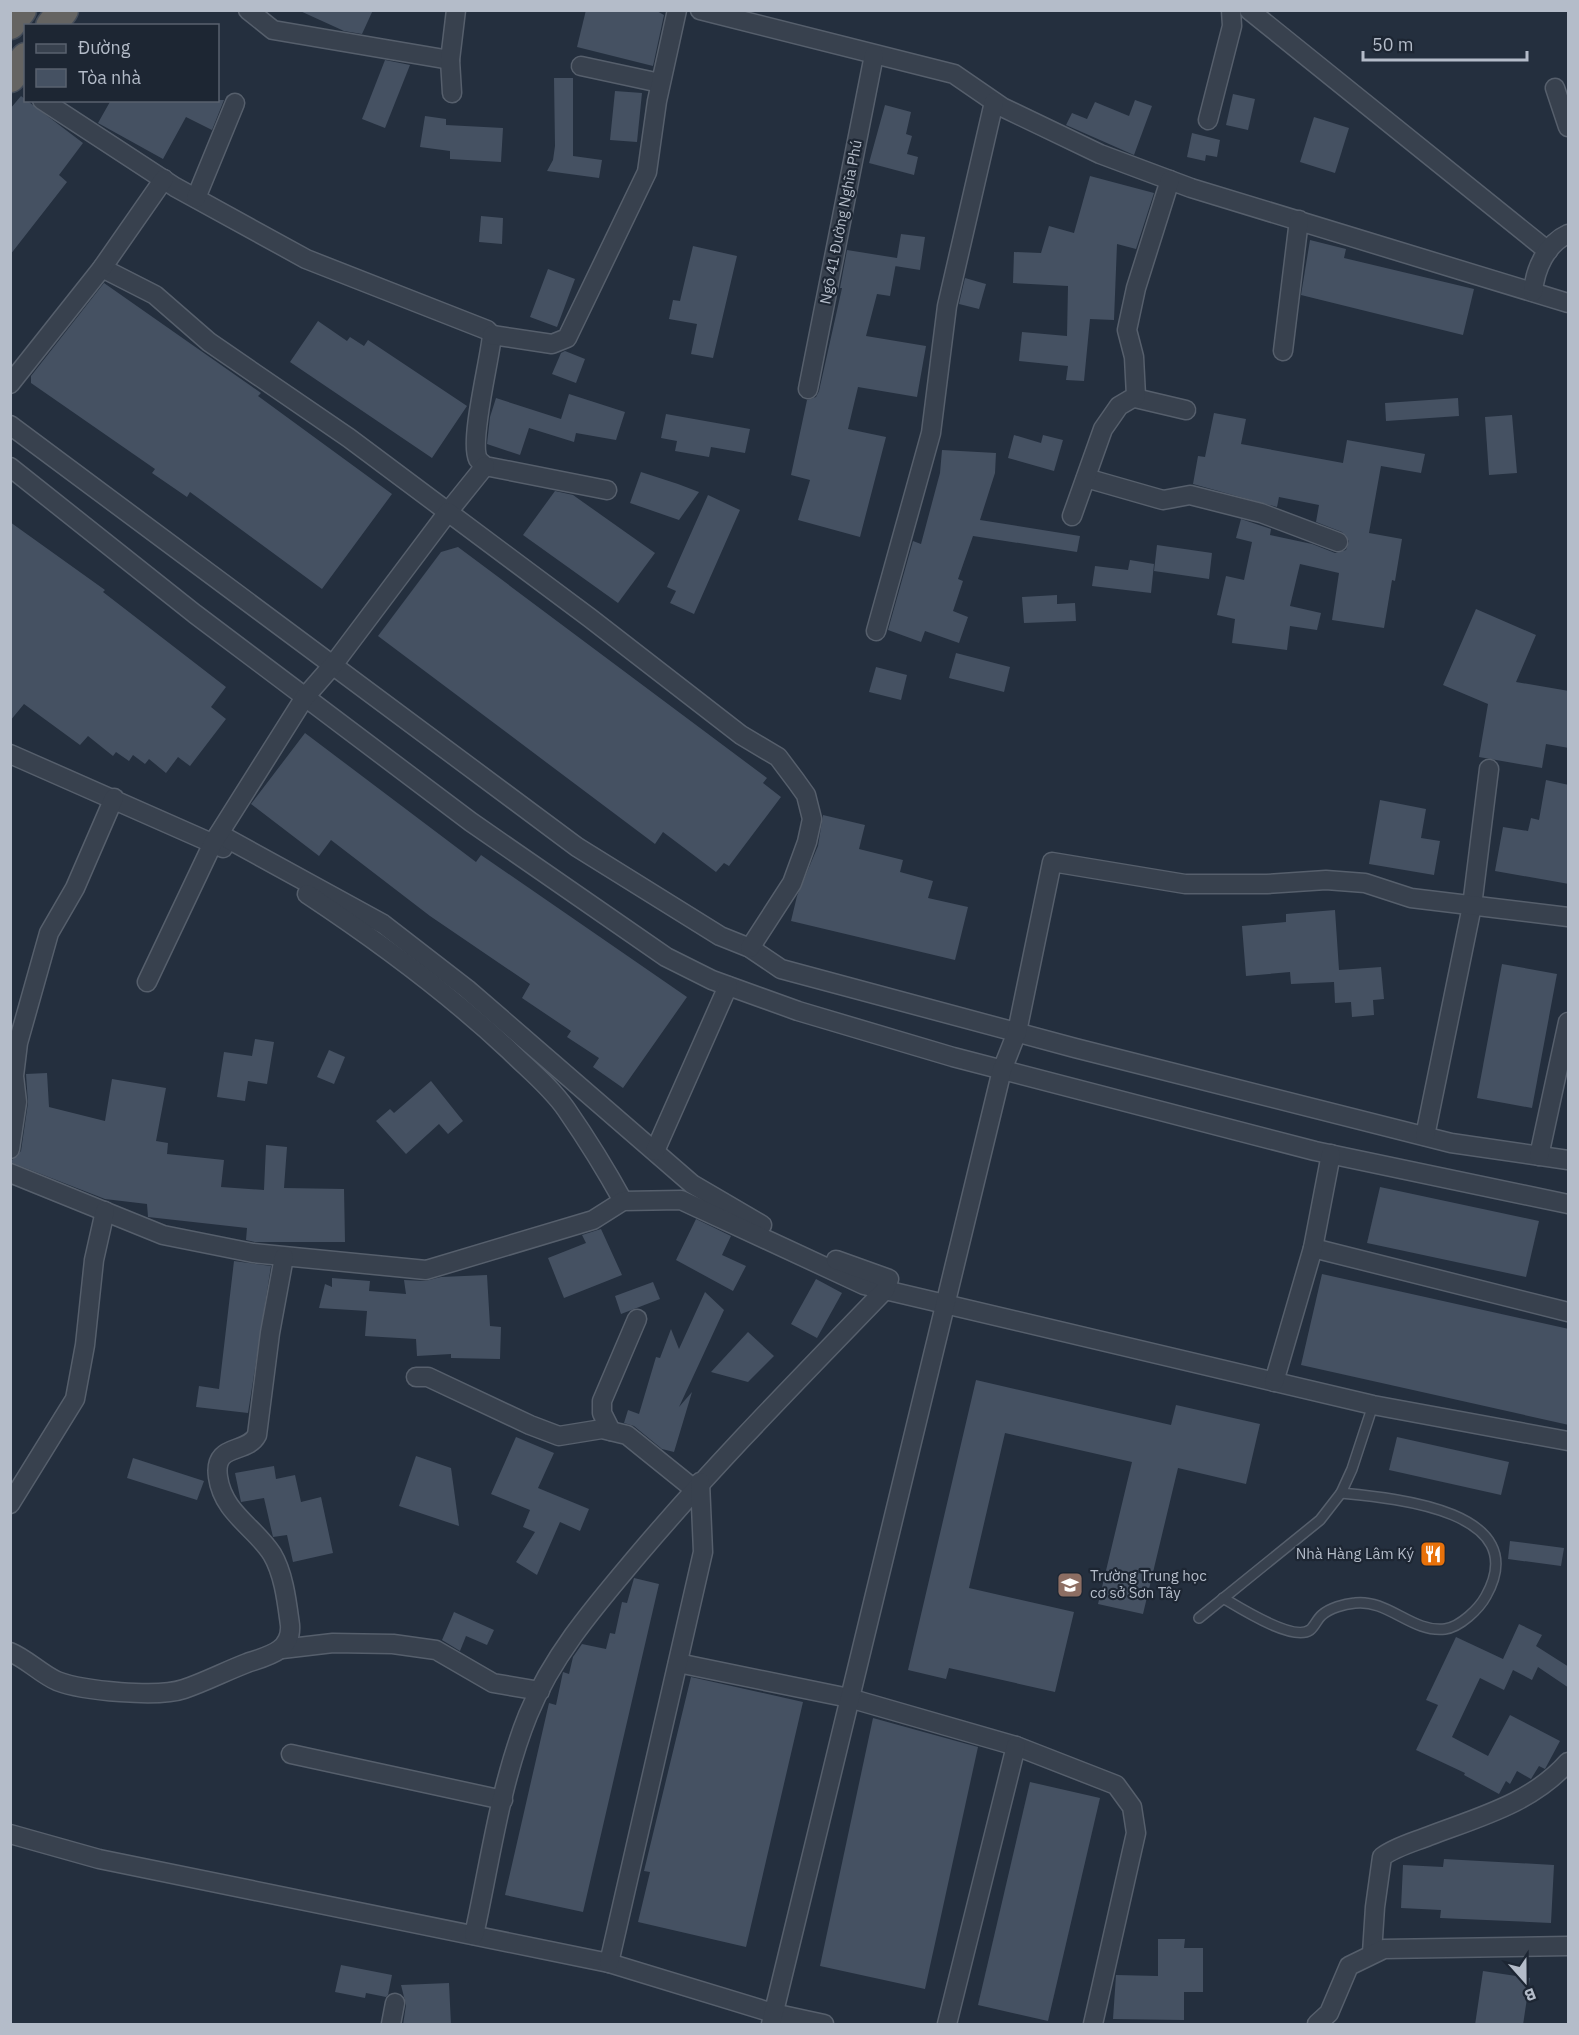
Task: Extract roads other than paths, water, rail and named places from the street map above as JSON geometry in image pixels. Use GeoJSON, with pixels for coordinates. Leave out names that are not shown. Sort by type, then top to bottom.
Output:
{"type":"FeatureCollection","features":[{"type":"Feature","properties":{"kind":"highway"},"geometry":{"type":"LineString","coordinates":[[10,24],[21,10]]}},
{"type":"Feature","properties":{"kind":"highway"},"geometry":{"type":"LineString","coordinates":[[52,24],[63,10]]}},
{"type":"Feature","properties":{"kind":"highway"},"geometry":{"type":"LineString","coordinates":[[10,78],[24,60]]}},
{"type":"Feature","properties":{"kind":"street"},"geometry":{"type":"LineString","coordinates":[[248,10],[273,30],[450,60]]}},
{"type":"Feature","properties":{"kind":"street"},"geometry":{"type":"LineString","coordinates":[[452,93],[450,60],[456,10]]}},
{"type":"Feature","properties":{"kind":"street"},"geometry":{"type":"LineString","coordinates":[[45,102],[164,179],[306,259],[469,321],[492,335],[552,344],[567,338],[647,171],[660,83],[677,10]]}},
{"type":"Feature","properties":{"kind":"street"},"geometry":{"type":"LineString","coordinates":[[700,10],[954,74],[994,102],[1100,154],[1170,180],[1569,303]]}},
{"type":"Feature","properties":{"kind":"street"},"geometry":{"type":"LineString","coordinates":[[1208,120],[1232,26],[1231,10]]}},
{"type":"Feature","properties":{"kind":"street"},"geometry":{"type":"LineString","coordinates":[[1249,10],[1548,251]]}},
{"type":"Feature","properties":{"kind":"street","name":"Ngõ 41 Đường Nghĩa Phú"},"geometry":{"type":"LineString","coordinates":[[808,389],[874,55]]}},
{"type":"Feature","properties":{"kind":"street"},"geometry":{"type":"LineString","coordinates":[[581,66],[660,83]]}},
{"type":"Feature","properties":{"kind":"street"},"geometry":{"type":"LineString","coordinates":[[10,78],[24,88]]}},
{"type":"Feature","properties":{"kind":"street"},"geometry":{"type":"LineString","coordinates":[[1555,88],[1569,128]]}},
{"type":"Feature","properties":{"kind":"street"},"geometry":{"type":"LineString","coordinates":[[876,631],[931,433],[947,306],[994,102]]}},
{"type":"Feature","properties":{"kind":"street"},"geometry":{"type":"LineString","coordinates":[[196,198],[235,103]]}},
{"type":"Feature","properties":{"kind":"street"},"geometry":{"type":"LineString","coordinates":[[10,384],[102,268],[164,179]]}},
{"type":"Feature","properties":{"kind":"street"},"geometry":{"type":"LineString","coordinates":[[1135,398],[1137,382],[1127,330],[1136,288],[1170,180]]}},
{"type":"Feature","properties":{"kind":"street"},"geometry":{"type":"LineString","coordinates":[[1283,351],[1299,220]]}},
{"type":"Feature","properties":{"kind":"street"},"geometry":{"type":"LineString","coordinates":[[1533,292],[1534,277],[1548,251],[1569,234]]}},
{"type":"Feature","properties":{"kind":"street"},"geometry":{"type":"LineString","coordinates":[[102,268],[155,295],[209,342],[349,438],[590,618],[741,735],[778,757],[806,795],[812,819],[807,842],[792,883],[750,948]]}},
{"type":"Feature","properties":{"kind":"street"},"geometry":{"type":"LineString","coordinates":[[492,335],[476,448],[478,459],[485,466],[607,490]]}},
{"type":"Feature","properties":{"kind":"street"},"geometry":{"type":"LineString","coordinates":[[1072,516],[1108,421],[1119,406],[1135,398],[1186,410]]}},
{"type":"Feature","properties":{"kind":"street"},"geometry":{"type":"LineString","coordinates":[[10,425],[577,847],[720,936],[750,948],[781,969],[1451,1143],[1569,1160]]}},
{"type":"Feature","properties":{"kind":"street"},"geometry":{"type":"LineString","coordinates":[[147,982],[216,838],[305,697],[333,665],[485,466]]}},
{"type":"Feature","properties":{"kind":"street"},"geometry":{"type":"LineString","coordinates":[[10,467],[195,614],[471,822],[666,957],[728,986],[798,1011],[1002,1070],[1331,1154],[1569,1204]]}},
{"type":"Feature","properties":{"kind":"street"},"geometry":{"type":"LineString","coordinates":[[1086,478],[1163,500],[1190,495],[1261,513],[1338,542]]}},
{"type":"Feature","properties":{"kind":"street"},"geometry":{"type":"LineString","coordinates":[[10,754],[216,838],[382,924],[409,943],[692,1184],[780,1235],[840,1262],[889,1279],[885,1290],[697,1485],[597,1604],[555,1659],[528,1716],[503,1800],[474,1935]]}},
{"type":"Feature","properties":{"kind":"street"},"geometry":{"type":"LineString","coordinates":[[1425,1136],[1472,906],[1489,769]]}},
{"type":"Feature","properties":{"kind":"street"},"geometry":{"type":"LineString","coordinates":[[10,1149],[17,1102],[14,1076],[18,1043],[49,933],[75,888],[114,798]]}},
{"type":"Feature","properties":{"kind":"street"},"geometry":{"type":"LineString","coordinates":[[216,838],[269,869],[326,907],[466,1010],[545,1084],[566,1108],[584,1139],[604,1166],[623,1201]]}},
{"type":"Feature","properties":{"kind":"street"},"geometry":{"type":"LineString","coordinates":[[772,2019],[1002,1070],[1017,1032],[1052,862],[1185,884],[1268,884],[1326,880],[1365,883],[1411,898],[1569,917]]}},
{"type":"Feature","properties":{"kind":"street"},"geometry":{"type":"LineString","coordinates":[[655,1151],[728,986]]}},
{"type":"Feature","properties":{"kind":"street"},"geometry":{"type":"LineString","coordinates":[[1539,1156],[1569,1022]]}},
{"type":"Feature","properties":{"kind":"street"},"geometry":{"type":"LineString","coordinates":[[1274,1382],[1313,1248],[1331,1154]]}},
{"type":"Feature","properties":{"kind":"street"},"geometry":{"type":"LineString","coordinates":[[10,1173],[164,1235],[284,1257],[426,1270],[593,1220],[623,1201],[681,1200],[864,1285],[1373,1405],[1569,1441]]}},
{"type":"Feature","properties":{"kind":"street"},"geometry":{"type":"LineString","coordinates":[[10,1504],[75,1399],[85,1345],[94,1260],[105,1211]]}},
{"type":"Feature","properties":{"kind":"street"},"geometry":{"type":"LineString","coordinates":[[1313,1248],[1569,1312]]}},
{"type":"Feature","properties":{"kind":"street"},"geometry":{"type":"LineString","coordinates":[[282,1649],[289,1641],[290,1627],[279,1571],[272,1554],[233,1511],[222,1493],[218,1476],[219,1464],[226,1452],[250,1444],[257,1435],[270,1333],[284,1257]]}},
{"type":"Feature","properties":{"kind":"street"},"geometry":{"type":"LineString","coordinates":[[611,1431],[602,1413],[602,1401],[637,1319]]}},
{"type":"Feature","properties":{"kind":"street"},"geometry":{"type":"LineString","coordinates":[[416,1377],[428,1377],[530,1425],[559,1436],[602,1429],[627,1436],[697,1485],[703,1552],[609,1963]]}},
{"type":"Feature","properties":{"kind":"street"},"geometry":{"type":"LineString","coordinates":[[10,1652],[56,1680],[134,1693],[182,1690],[282,1649],[333,1643],[393,1644],[436,1650],[493,1683],[540,1691]]}},
{"type":"Feature","properties":{"kind":"street"},"geometry":{"type":"LineString","coordinates":[[678,1663],[849,1698],[1016,1746],[1116,1785],[1132,1807],[1136,1833],[1095,2024]]}},
{"type":"Feature","properties":{"kind":"street"},"geometry":{"type":"LineString","coordinates":[[947,2025],[1016,1746]]}},
{"type":"Feature","properties":{"kind":"street"},"geometry":{"type":"LineString","coordinates":[[291,1754],[503,1800]]}},
{"type":"Feature","properties":{"kind":"street"},"geometry":{"type":"LineString","coordinates":[[1372,1953],[1382,1857],[1527,1797],[1546,1784],[1569,1762]]}},
{"type":"Feature","properties":{"kind":"street"},"geometry":{"type":"LineString","coordinates":[[10,1834],[99,1859],[609,1963],[772,2019],[824,2025]]}},
{"type":"Feature","properties":{"kind":"street"},"geometry":{"type":"LineString","coordinates":[[1317,2025],[1329,2013],[1348,1966],[1383,1949],[1416,1946],[1569,1946]]}},
{"type":"Feature","properties":{"kind":"street"},"geometry":{"type":"LineString","coordinates":[[391,2025],[395,2003]]}},
{"type":"Feature","properties":{"kind":"lane"},"geometry":{"type":"LineString","coordinates":[[1199,1618],[1320,1520],[1341,1493],[1352,1469],[1373,1405]]}},
{"type":"Feature","properties":{"kind":"lane"},"geometry":{"type":"LineString","coordinates":[[1224,1598],[1254,1617],[1299,1633],[1310,1630],[1321,1616],[1339,1606],[1355,1602],[1370,1603],[1426,1629],[1447,1629],[1462,1622],[1483,1603],[1492,1586],[1497,1569],[1494,1552],[1471,1524],[1422,1503],[1341,1493]]}},
{"type":"Feature","properties":{"kind":"place","name":"Nhà Hàng Lâm Ký"},"geometry":{"type":"Point","coordinates":[1433,1554]}},
{"type":"Feature","properties":{"kind":"place","name":"Trường Trung học cơ sở Sơn Tây"},"geometry":{"type":"Point","coordinates":[1070,1585]}}]}
